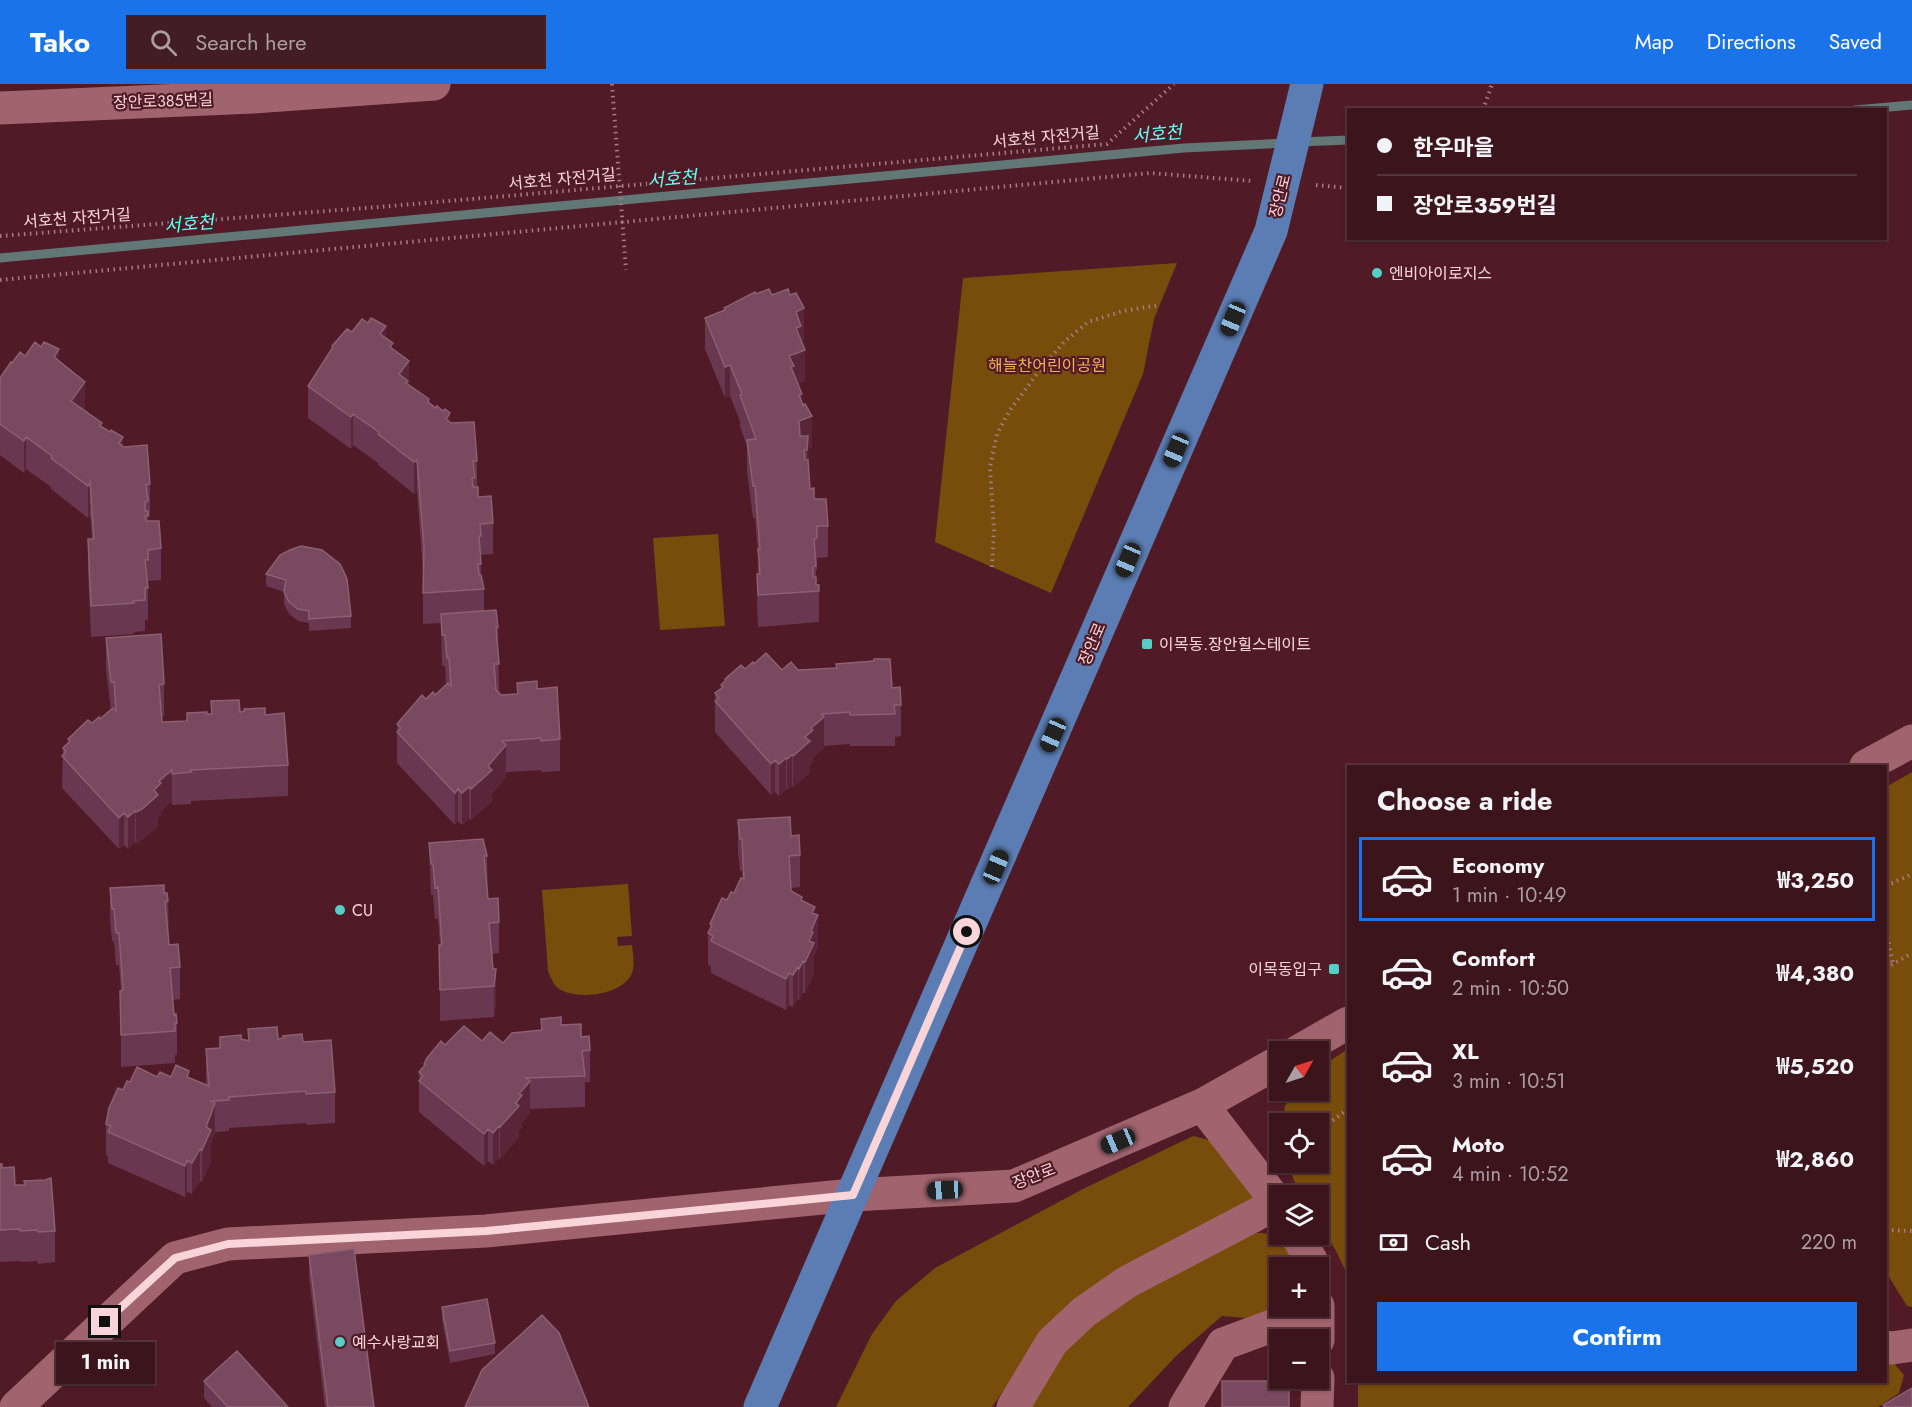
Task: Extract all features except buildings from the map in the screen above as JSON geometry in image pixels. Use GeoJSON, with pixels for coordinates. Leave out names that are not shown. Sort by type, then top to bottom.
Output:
{"type":"FeatureCollection","features":[{"type":"Feature","properties":{"kind":"main road","name":"장안로"},"geometry":{"type":"LineString","coordinates":[[760,1407],[1271,231],[1305,95]]}},
{"type":"Feature","properties":{"kind":"street","name":"장안로385번길"},"geometry":{"type":"LineString","coordinates":[[0,108],[253,97],[434,84]]}},
{"type":"Feature","properties":{"kind":"street"},"geometry":{"type":"LineString","coordinates":[[1868,765],[1912,741]]}},
{"type":"Feature","properties":{"kind":"street"},"geometry":{"type":"LineString","coordinates":[[1316,1041],[1347,1024]]}},
{"type":"Feature","properties":{"kind":"street","name":"장안로"},"geometry":{"type":"LineString","coordinates":[[853,1195],[1014,1186],[1202,1104],[1269,1067]]}},
{"type":"Feature","properties":{"kind":"street"},"geometry":{"type":"LineString","coordinates":[[1202,1104],[1269,1192]]}},
{"type":"Feature","properties":{"kind":"street"},"geometry":{"type":"LineString","coordinates":[[16,1407],[175,1258],[228,1244],[486,1231],[853,1195]]}},
{"type":"Feature","properties":{"kind":"street"},"geometry":{"type":"LineString","coordinates":[[1013,1407],[1052,1342],[1083,1312],[1127,1281],[1269,1210]]}},
{"type":"Feature","properties":{"kind":"street"},"geometry":{"type":"LineString","coordinates":[[1185,1407],[1223,1344],[1318,1318]]}},
{"type":"Feature","properties":{"kind":"street"},"geometry":{"type":"LineString","coordinates":[[1887,1347],[1912,1345]]}},
{"type":"Feature","properties":{"kind":"street"},"geometry":{"type":"LineString","coordinates":[[1317,1407],[1318,1389]]}},
{"type":"Feature","properties":{"kind":"path"},"geometry":{"type":"LineString","coordinates":[[612,84],[626,270]]}},
{"type":"Feature","properties":{"kind":"path","name":"서호천 자전거길"},"geometry":{"type":"LineString","coordinates":[[0,236],[379,207],[1107,144],[1174,84]]}},
{"type":"Feature","properties":{"kind":"path"},"geometry":{"type":"LineString","coordinates":[[1484,108],[1492,84]]}},
{"type":"Feature","properties":{"kind":"path"},"geometry":{"type":"LineString","coordinates":[[0,280],[1150,173],[1255,181]]}},
{"type":"Feature","properties":{"kind":"path"},"geometry":{"type":"LineString","coordinates":[[1314,185],[1347,188]]}},
{"type":"Feature","properties":{"kind":"path"},"geometry":{"type":"LineString","coordinates":[[992,567],[994,530],[990,467],[997,434],[1010,410],[1064,342],[1088,322],[1123,311],[1159,305]]}},
{"type":"Feature","properties":{"kind":"path"},"geometry":{"type":"LineString","coordinates":[[1887,886],[1912,874]]}},
{"type":"Feature","properties":{"kind":"path"},"geometry":{"type":"LineString","coordinates":[[1887,936],[1893,964]]}},
{"type":"Feature","properties":{"kind":"path"},"geometry":{"type":"LineString","coordinates":[[1887,968],[1912,953]]}},
{"type":"Feature","properties":{"kind":"path"},"geometry":{"type":"LineString","coordinates":[[1329,1123],[1347,1110]]}},
{"type":"Feature","properties":{"kind":"path"},"geometry":{"type":"LineString","coordinates":[[1887,1230],[1912,1231]]}},
{"type":"Feature","properties":{"kind":"green space","name":"해늘찬어린이공원"},"geometry":{"type":"Polygon","coordinates":[[[1177,263],[1154,319],[1143,374],[1051,593],[935,542],[963,278],[1177,263]]]}},
{"type":"Feature","properties":{"kind":"green space"},"geometry":{"type":"Polygon","coordinates":[[[718,534],[725,626],[660,630],[653,538],[718,534]]]}},
{"type":"Feature","properties":{"kind":"green space"},"geometry":{"type":"Polygon","coordinates":[[[1912,772],[1912,1307],[1907,1306],[1887,1276],[1887,786],[1912,772]]]}},
{"type":"Feature","properties":{"kind":"green space"},"geometry":{"type":"Polygon","coordinates":[[[628,884],[632,936],[617,937],[618,946],[632,945],[634,959],[632,973],[620,986],[611,991],[579,995],[559,989],[548,971],[542,890],[628,884]]]}},
{"type":"Feature","properties":{"kind":"green space"},"geometry":{"type":"Polygon","coordinates":[[[1347,1050],[1347,1274],[1329,1240],[1329,1185],[1296,1185],[1291,1173],[1329,1173],[1329,1113],[1284,1113],[1288,1101],[1329,1101],[1329,1061],[1347,1050]]]}},
{"type":"Feature","properties":{"kind":"green space"},"geometry":{"type":"Polygon","coordinates":[[[1193,1136],[1217,1142],[1259,1201],[1039,1340],[992,1407],[836,1407],[872,1334],[896,1301],[935,1268],[1083,1189],[1193,1136]]]}},
{"type":"Feature","properties":{"kind":"green space"},"geometry":{"type":"Polygon","coordinates":[[[1256,1233],[1269,1234],[1269,1245],[1287,1245],[1293,1257],[1269,1257],[1269,1314],[1245,1318],[1222,1316],[1177,1355],[1128,1407],[1027,1407],[1060,1352],[1079,1333],[1100,1315],[1125,1299],[1178,1270],[1256,1233]]]}},
{"type":"Feature","properties":{"kind":"green space"},"geometry":{"type":"Polygon","coordinates":[[[1887,1362],[1893,1362],[1904,1375],[1899,1393],[1878,1407],[1358,1407],[1358,1383],[1887,1383],[1887,1362]]]}},
{"type":"Feature","properties":{"kind":"waterway","name":"서호천"},"geometry":{"type":"LineString","coordinates":[[1878,108],[1912,105]]}},
{"type":"Feature","properties":{"kind":"waterway","name":"서호천"},"geometry":{"type":"LineString","coordinates":[[1300,142],[1347,140]]}},
{"type":"Feature","properties":{"kind":"waterway","name":"서호천"},"geometry":{"type":"LineString","coordinates":[[0,258],[1184,148],[1286,143]]}},
{"type":"Feature","properties":{"kind":"place","name":"엔비아이로지스"},"geometry":{"type":"Point","coordinates":[1377,273]}},
{"type":"Feature","properties":{"kind":"place","name":"이목동.장안힐스테이트"},"geometry":{"type":"Point","coordinates":[1147,644]}},
{"type":"Feature","properties":{"kind":"place","name":"CU"},"geometry":{"type":"Point","coordinates":[340,910]}},
{"type":"Feature","properties":{"kind":"place","name":"이목동입구"},"geometry":{"type":"Point","coordinates":[1334,969]}},
{"type":"Feature","properties":{"kind":"place","name":"예수사랑교회"},"geometry":{"type":"Point","coordinates":[340,1342]}},
{"type":"Feature","properties":{"kind":"route"},"geometry":{"type":"LineString","coordinates":[[105,1322],[175,1258],[228,1244],[486,1231],[853,1195],[967,932]]}}]}
